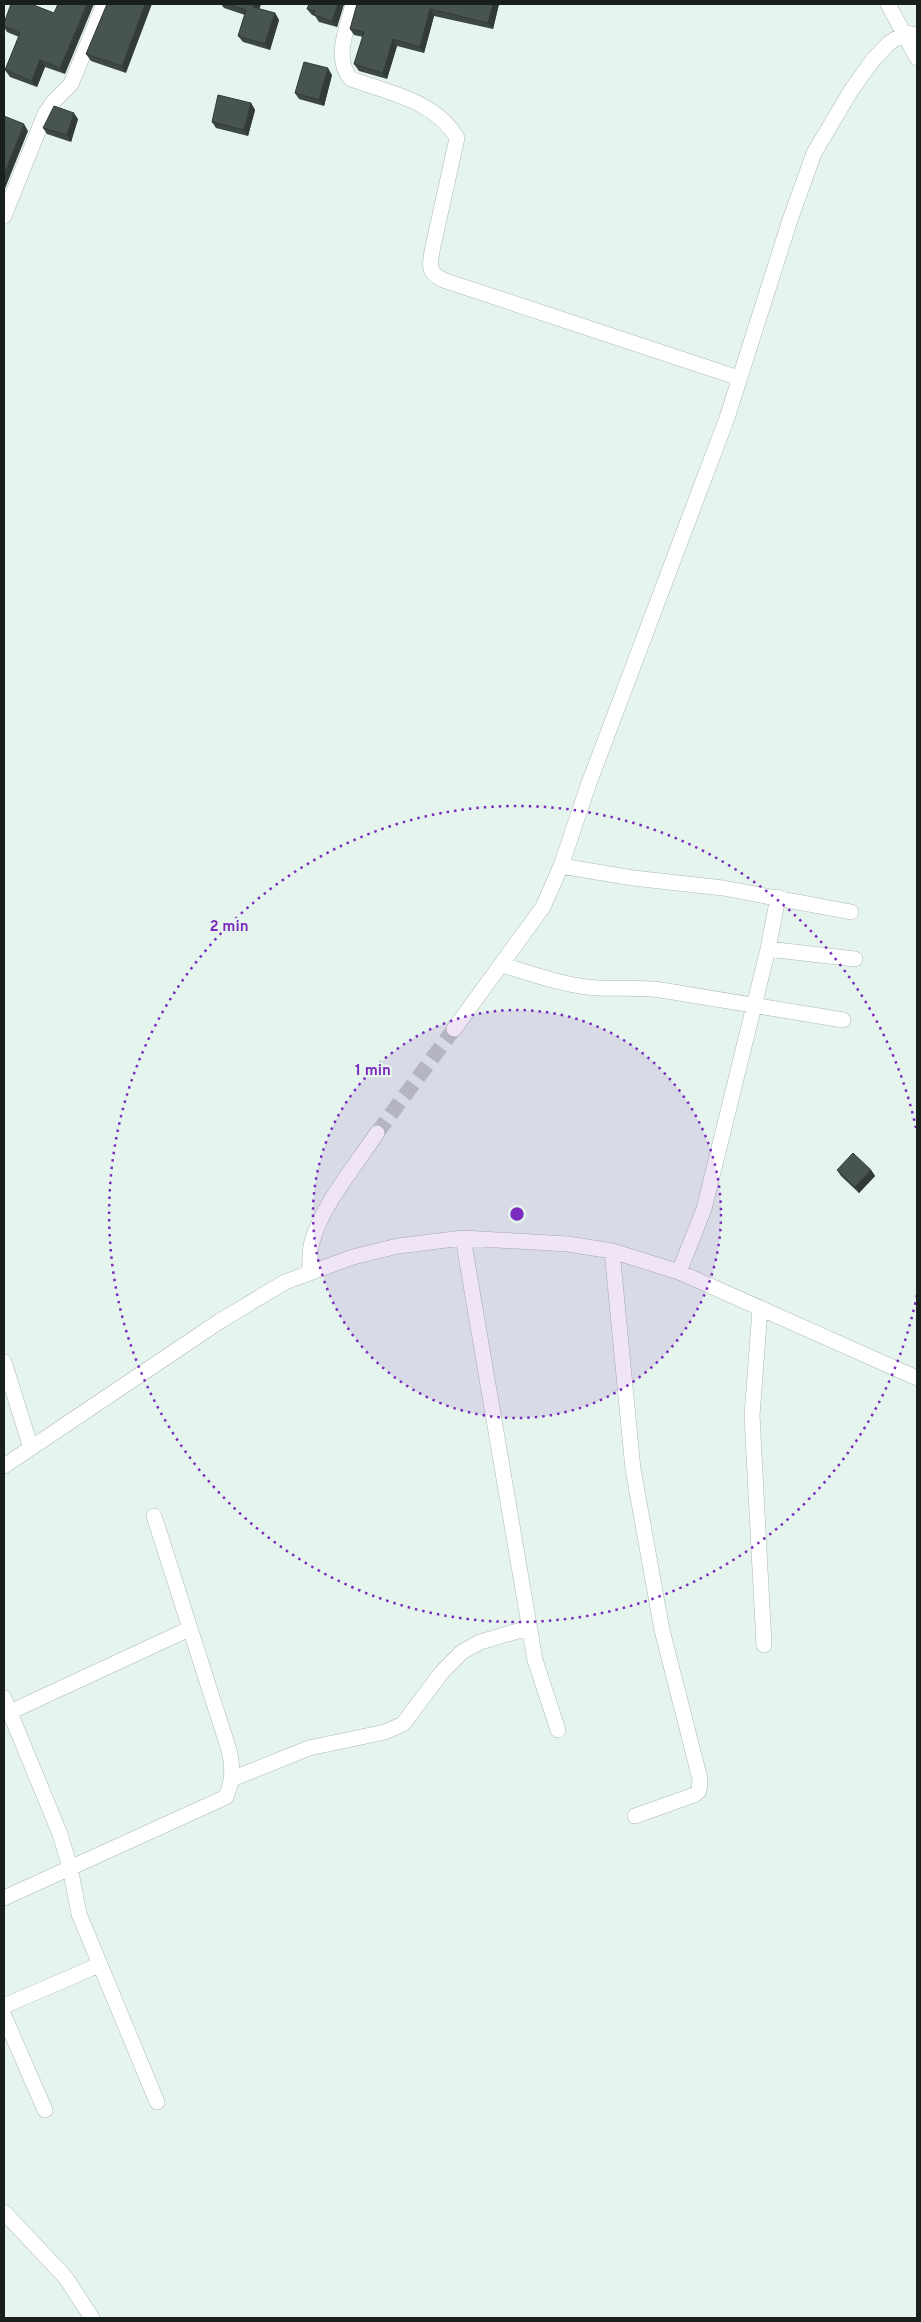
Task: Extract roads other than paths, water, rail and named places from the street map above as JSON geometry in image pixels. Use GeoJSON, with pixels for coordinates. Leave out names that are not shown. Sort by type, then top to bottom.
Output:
{"type":"FeatureCollection","features":[{"type":"Feature","properties":{"kind":"street"},"geometry":{"type":"LineString","coordinates":[[4,216],[46,114],[54,101],[71,84],[104,4]]}},
{"type":"Feature","properties":{"kind":"street"},"geometry":{"type":"LineString","coordinates":[[352,4],[342,51],[344,71],[351,79],[418,103],[450,127],[457,138],[432,251],[430,268],[432,274],[443,280],[739,378]]}},
{"type":"Feature","properties":{"kind":"street"},"geometry":{"type":"LineString","coordinates":[[888,4],[911,34],[917,58]]}},
{"type":"Feature","properties":{"kind":"street"},"geometry":{"type":"LineString","coordinates":[[454,1029],[502,965],[542,906],[561,866],[589,784],[727,418],[790,220],[814,153],[852,89],[880,52],[911,34]]}},
{"type":"Feature","properties":{"kind":"street"},"geometry":{"type":"LineString","coordinates":[[561,866],[778,897],[851,912]]}},
{"type":"Feature","properties":{"kind":"street"},"geometry":{"type":"LineString","coordinates":[[679,1272],[704,1209],[768,949],[778,897]]}},
{"type":"Feature","properties":{"kind":"street"},"geometry":{"type":"LineString","coordinates":[[768,949],[855,959]]}},
{"type":"Feature","properties":{"kind":"street"},"geometry":{"type":"LineString","coordinates":[[502,965],[576,985],[599,988],[648,988],[843,1020]]}},
{"type":"Feature","properties":{"kind":"street"},"geometry":{"type":"LineString","coordinates":[[310,1273],[312,1240],[324,1216],[377,1133]]}},
{"type":"Feature","properties":{"kind":"street"},"geometry":{"type":"LineString","coordinates":[[463,1238],[534,1660],[558,1730]]}},
{"type":"Feature","properties":{"kind":"street"},"geometry":{"type":"LineString","coordinates":[[4,1466],[254,1300],[285,1282],[353,1257],[389,1248],[463,1238],[568,1244],[612,1252],[679,1272],[917,1378]]}},
{"type":"Feature","properties":{"kind":"street"},"geometry":{"type":"LineString","coordinates":[[612,1252],[633,1468],[662,1630],[700,1779],[699,1791],[694,1795],[635,1816]]}},
{"type":"Feature","properties":{"kind":"street"},"geometry":{"type":"LineString","coordinates":[[760,1309],[752,1416],[764,1645]]}},
{"type":"Feature","properties":{"kind":"street"},"geometry":{"type":"LineString","coordinates":[[4,1362],[31,1448]]}},
{"type":"Feature","properties":{"kind":"street"},"geometry":{"type":"LineString","coordinates":[[4,1898],[226,1797],[232,1779],[229,1750],[154,1516]]}},
{"type":"Feature","properties":{"kind":"street"},"geometry":{"type":"LineString","coordinates":[[232,1779],[309,1748],[385,1732],[404,1724],[442,1672],[462,1652],[480,1642],[528,1628]]}},
{"type":"Feature","properties":{"kind":"street"},"geometry":{"type":"LineString","coordinates":[[10,1712],[189,1629]]}},
{"type":"Feature","properties":{"kind":"street"},"geometry":{"type":"LineString","coordinates":[[4,1698],[60,1834],[70,1867],[79,1914],[157,2102]]}},
{"type":"Feature","properties":{"kind":"street"},"geometry":{"type":"LineString","coordinates":[[4,2006],[99,1965]]}},
{"type":"Feature","properties":{"kind":"street"},"geometry":{"type":"LineString","coordinates":[[4,2016],[45,2110]]}},
{"type":"Feature","properties":{"kind":"street"},"geometry":{"type":"LineString","coordinates":[[7,2222],[66,2278],[92,2318]]}},
{"type":"Feature","properties":{"kind":"tunnel"},"geometry":{"type":"LineString","coordinates":[[377,1133],[454,1029]]}}]}
